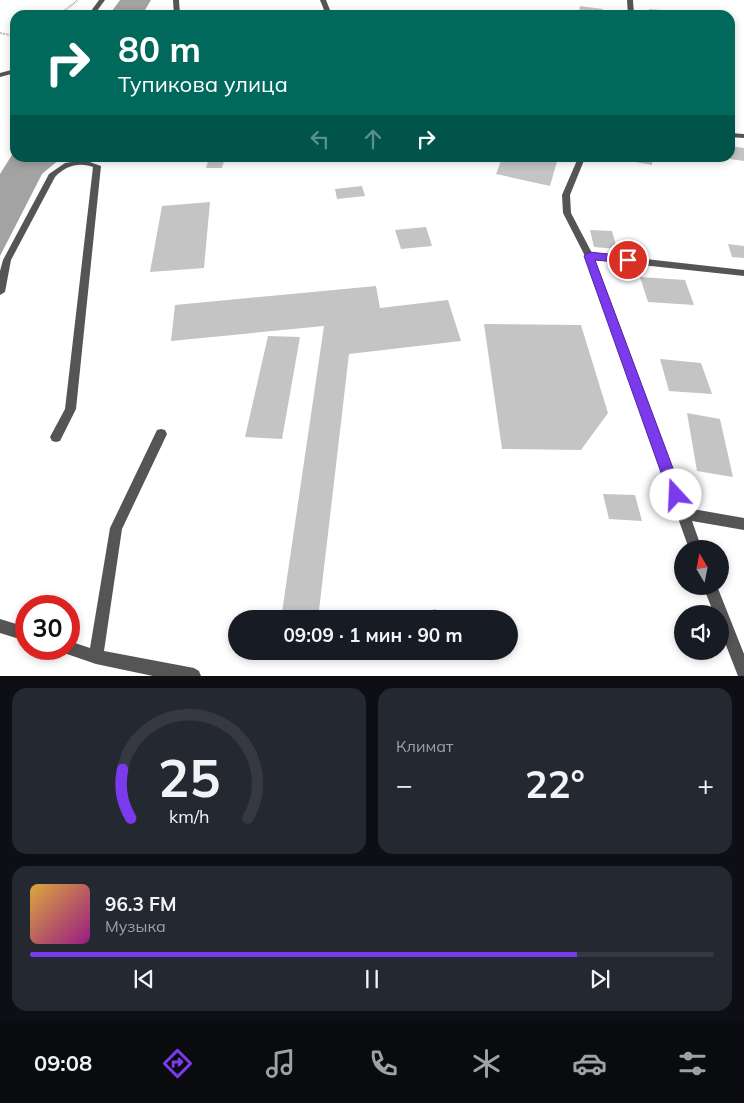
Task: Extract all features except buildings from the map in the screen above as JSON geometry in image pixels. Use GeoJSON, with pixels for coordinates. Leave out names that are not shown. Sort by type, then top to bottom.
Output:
{"type":"FeatureCollection","features":[{"type":"Feature","properties":{"kind":"street"},"geometry":{"type":"LineString","coordinates":[[0,292],[7,260],[52,176],[60,168],[74,162]]}},
{"type":"Feature","properties":{"kind":"street"},"geometry":{"type":"LineString","coordinates":[[56,437],[70,409],[97,166],[92,162]]}},
{"type":"Feature","properties":{"kind":"street"},"geometry":{"type":"LineString","coordinates":[[579,162],[566,195],[567,213],[589,256],[692,540]]}},
{"type":"Feature","properties":{"kind":"street"},"geometry":{"type":"LineString","coordinates":[[589,256],[744,273]]}},
{"type":"Feature","properties":{"kind":"street"},"geometry":{"type":"LineString","coordinates":[[96,657],[116,528],[161,434]]}},
{"type":"Feature","properties":{"kind":"street"},"geometry":{"type":"LineString","coordinates":[[682,513],[744,524]]}},
{"type":"Feature","properties":{"kind":"street"},"geometry":{"type":"LineString","coordinates":[[714,595],[744,673]]}},
{"type":"Feature","properties":{"kind":"street"},"geometry":{"type":"LineString","coordinates":[[0,626],[15,631]]}},
{"type":"Feature","properties":{"kind":"street"},"geometry":{"type":"LineString","coordinates":[[80,652],[96,657],[194,676]]}},
{"type":"Feature","properties":{"kind":"path"},"geometry":{"type":"LineString","coordinates":[[65,10],[78,0]]}},
{"type":"Feature","properties":{"kind":"shaded area"},"geometry":{"type":"Polygon","coordinates":[[[120,0],[151,0],[145,10],[113,10],[120,0]]]}},
{"type":"Feature","properties":{"kind":"shaded area"},"geometry":{"type":"Polygon","coordinates":[[[10,158],[10,162],[56,162],[42,174],[0,256],[0,174],[10,158]]]}},
{"type":"Feature","properties":{"kind":"route"},"geometry":{"type":"LineString","coordinates":[[628,260],[589,256],[676,495]]}}]}
